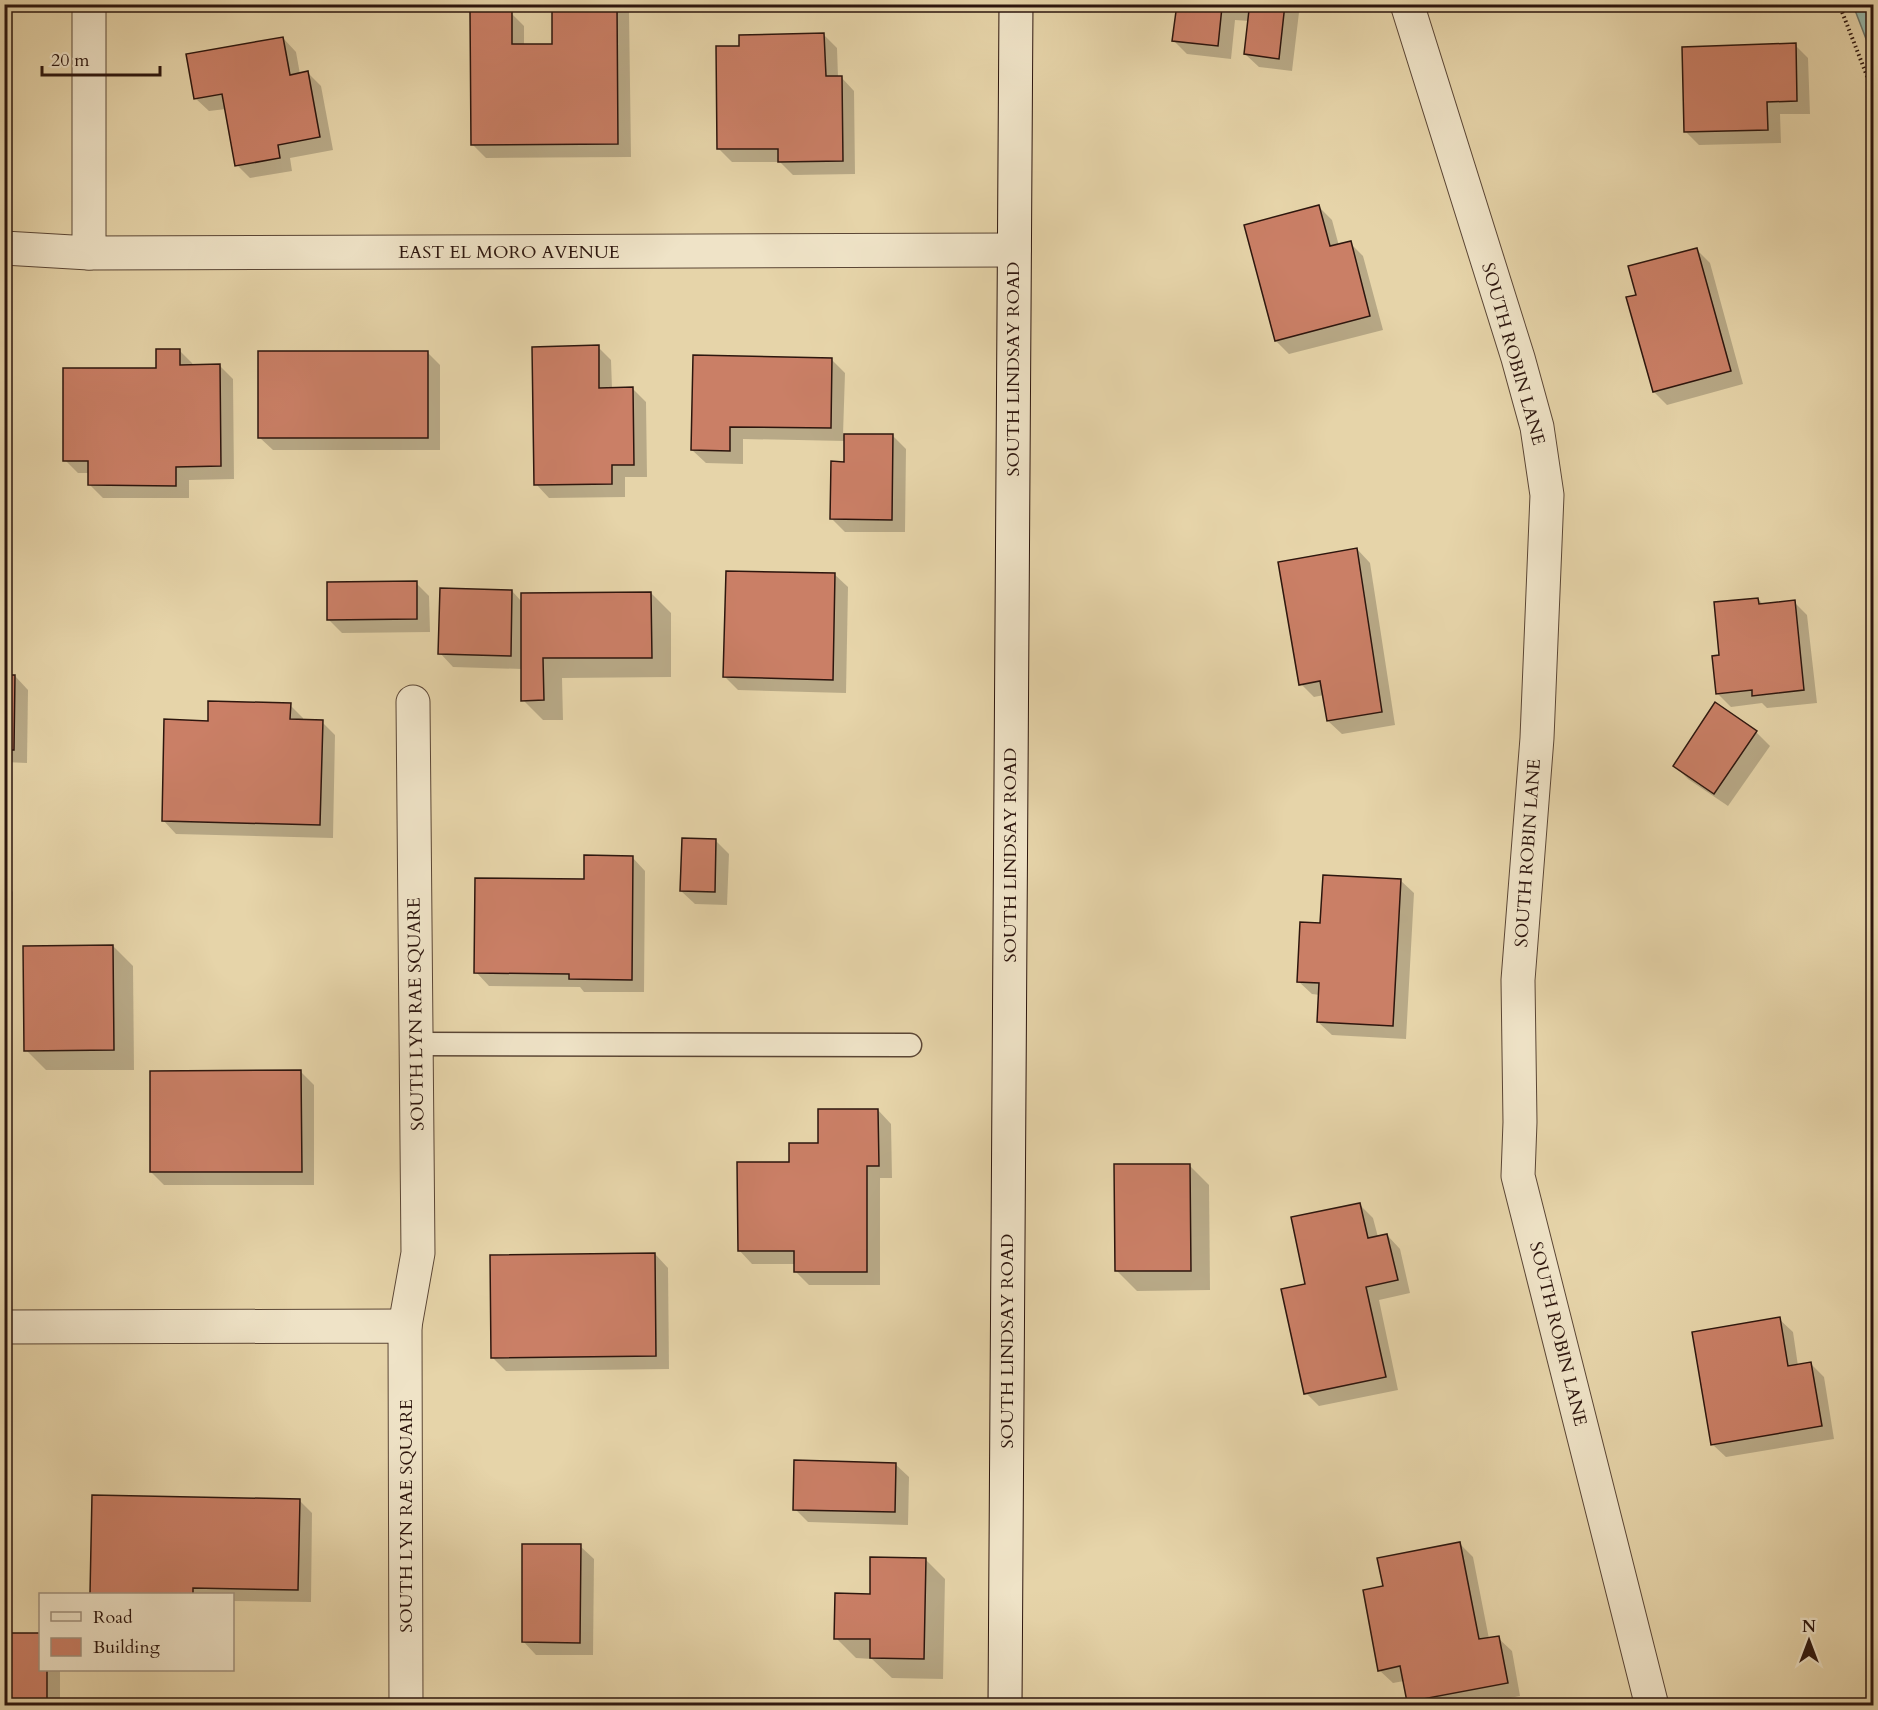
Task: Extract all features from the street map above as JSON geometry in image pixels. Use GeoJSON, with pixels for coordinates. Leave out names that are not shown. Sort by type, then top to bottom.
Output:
{"type":"FeatureCollection","features":[{"type":"Feature","properties":{"kind":"street"},"geometry":{"type":"LineString","coordinates":[[89,4],[89,253]]}},
{"type":"Feature","properties":{"kind":"street","name":"SOUTH LINDSAY ROAD"},"geometry":{"type":"LineString","coordinates":[[1005,1706],[1016,4]]}},
{"type":"Feature","properties":{"kind":"street","name":"SOUTH ROBIN LANE"},"geometry":{"type":"LineString","coordinates":[[1407,4],[1518,358],[1537,427],[1547,495],[1537,738],[1518,980],[1520,1122],[1518,1176],[1652,1706]]}},
{"type":"Feature","properties":{"kind":"street","name":"EAST EL MORO AVENUE"},"geometry":{"type":"LineString","coordinates":[[4,248],[89,253],[1014,250]]}},
{"type":"Feature","properties":{"kind":"street","name":"SOUTH LYN RAE SQUARE"},"geometry":{"type":"LineString","coordinates":[[406,1706],[405,1326],[418,1253],[413,702]]}},
{"type":"Feature","properties":{"kind":"street"},"geometry":{"type":"LineString","coordinates":[[4,1327],[405,1326]]}},
{"type":"Feature","properties":{"kind":"lane"},"geometry":{"type":"LineString","coordinates":[[416,1044],[910,1045]]}},
{"type":"Feature","properties":{"kind":"path"},"geometry":{"type":"LineString","coordinates":[[1839,4],[1874,94]]}},
{"type":"Feature","properties":{"kind":"shaded area"},"geometry":{"type":"Polygon","coordinates":[[[1853,5],[1873,5],[1873,57],[1853,5]]]}},
{"type":"Feature","properties":{"kind":"building"},"geometry":{"type":"Polygon","coordinates":[[[552,4],[617,4],[618,144],[471,145],[470,11],[512,11],[512,44],[552,44],[552,4]]]}},
{"type":"Feature","properties":{"kind":"building"},"geometry":{"type":"Polygon","coordinates":[[[1177,4],[1285,4],[1279,59],[1244,54],[1249,10],[1222,7],[1218,46],[1172,41],[1177,4]]]}},
{"type":"Feature","properties":{"kind":"building"},"geometry":{"type":"Polygon","coordinates":[[[824,33],[826,76],[842,76],[843,161],[778,162],[778,149],[717,149],[716,46],[739,46],[739,35],[824,33]]]}},
{"type":"Feature","properties":{"kind":"building"},"geometry":{"type":"Polygon","coordinates":[[[283,37],[290,75],[308,71],[320,137],[278,145],[280,158],[235,166],[222,94],[194,99],[186,54],[283,37]]]}},
{"type":"Feature","properties":{"kind":"building"},"geometry":{"type":"Polygon","coordinates":[[[1796,43],[1797,101],[1767,102],[1768,130],[1684,132],[1682,47],[1796,43]]]}},
{"type":"Feature","properties":{"kind":"building"},"geometry":{"type":"Polygon","coordinates":[[[1319,205],[1330,246],[1351,241],[1370,316],[1275,341],[1244,225],[1319,205]]]}},
{"type":"Feature","properties":{"kind":"building"},"geometry":{"type":"Polygon","coordinates":[[[1697,248],[1731,371],[1653,392],[1626,297],[1636,295],[1628,266],[1697,248]]]}},
{"type":"Feature","properties":{"kind":"building"},"geometry":{"type":"Polygon","coordinates":[[[599,345],[599,388],[633,387],[634,465],[612,465],[612,484],[534,485],[532,347],[599,345]]]}},
{"type":"Feature","properties":{"kind":"building"},"geometry":{"type":"Polygon","coordinates":[[[156,349],[180,349],[180,365],[220,364],[221,466],[176,467],[176,486],[88,485],[88,461],[63,461],[63,368],[156,368],[156,349]]]}},
{"type":"Feature","properties":{"kind":"building"},"geometry":{"type":"Polygon","coordinates":[[[258,351],[428,351],[428,438],[258,438],[258,351]]]}},
{"type":"Feature","properties":{"kind":"building"},"geometry":{"type":"Polygon","coordinates":[[[693,355],[832,358],[831,428],[730,427],[730,451],[691,450],[693,355]]]}},
{"type":"Feature","properties":{"kind":"building"},"geometry":{"type":"Polygon","coordinates":[[[844,434],[893,434],[892,520],[830,519],[831,461],[844,462],[844,434]]]}},
{"type":"Feature","properties":{"kind":"building"},"geometry":{"type":"Polygon","coordinates":[[[1357,548],[1382,712],[1327,721],[1320,681],[1299,685],[1278,562],[1357,548]]]}},
{"type":"Feature","properties":{"kind":"building"},"geometry":{"type":"Polygon","coordinates":[[[726,571],[835,573],[833,680],[723,677],[726,571]]]}},
{"type":"Feature","properties":{"kind":"building"},"geometry":{"type":"Polygon","coordinates":[[[417,581],[417,619],[327,620],[327,582],[417,581]]]}},
{"type":"Feature","properties":{"kind":"building"},"geometry":{"type":"Polygon","coordinates":[[[440,588],[512,590],[511,656],[438,654],[440,588]]]}},
{"type":"Feature","properties":{"kind":"building"},"geometry":{"type":"Polygon","coordinates":[[[651,592],[652,658],[543,658],[544,700],[521,701],[521,593],[651,592]]]}},
{"type":"Feature","properties":{"kind":"building"},"geometry":{"type":"Polygon","coordinates":[[[1758,598],[1759,604],[1795,600],[1804,690],[1752,696],[1752,690],[1716,694],[1712,656],[1719,655],[1714,602],[1758,598]]]}},
{"type":"Feature","properties":{"kind":"building"},"geometry":{"type":"Polygon","coordinates":[[[4,675],[15,675],[14,750],[4,750],[4,675]]]}},
{"type":"Feature","properties":{"kind":"building"},"geometry":{"type":"Polygon","coordinates":[[[208,701],[291,703],[290,719],[323,720],[320,825],[162,821],[164,719],[208,721],[208,701]]]}},
{"type":"Feature","properties":{"kind":"building"},"geometry":{"type":"Polygon","coordinates":[[[1715,702],[1757,731],[1714,794],[1673,766],[1715,702]]]}},
{"type":"Feature","properties":{"kind":"building"},"geometry":{"type":"Polygon","coordinates":[[[682,838],[716,839],[715,892],[680,891],[682,838]]]}},
{"type":"Feature","properties":{"kind":"building"},"geometry":{"type":"Polygon","coordinates":[[[584,855],[633,856],[632,980],[569,979],[569,974],[474,973],[475,878],[584,879],[584,855]]]}},
{"type":"Feature","properties":{"kind":"building"},"geometry":{"type":"Polygon","coordinates":[[[1323,875],[1401,879],[1393,1026],[1317,1022],[1319,983],[1297,982],[1300,922],[1320,923],[1323,875]]]}},
{"type":"Feature","properties":{"kind":"building"},"geometry":{"type":"Polygon","coordinates":[[[113,945],[114,1050],[24,1051],[23,946],[113,945]]]}},
{"type":"Feature","properties":{"kind":"building"},"geometry":{"type":"Polygon","coordinates":[[[301,1070],[302,1172],[150,1172],[150,1071],[301,1070]]]}},
{"type":"Feature","properties":{"kind":"building"},"geometry":{"type":"Polygon","coordinates":[[[818,1109],[878,1109],[879,1166],[867,1166],[867,1272],[794,1272],[794,1251],[738,1251],[737,1162],[789,1162],[789,1143],[818,1143],[818,1109]]]}},
{"type":"Feature","properties":{"kind":"building"},"geometry":{"type":"Polygon","coordinates":[[[1114,1164],[1190,1164],[1191,1271],[1115,1271],[1114,1164]]]}},
{"type":"Feature","properties":{"kind":"building"},"geometry":{"type":"Polygon","coordinates":[[[1360,1203],[1368,1238],[1387,1234],[1398,1280],[1366,1287],[1386,1377],[1304,1394],[1281,1289],[1305,1284],[1291,1217],[1360,1203]]]}},
{"type":"Feature","properties":{"kind":"building"},"geometry":{"type":"Polygon","coordinates":[[[655,1253],[656,1356],[491,1358],[490,1255],[655,1253]]]}},
{"type":"Feature","properties":{"kind":"building"},"geometry":{"type":"Polygon","coordinates":[[[1780,1317],[1788,1366],[1811,1362],[1822,1426],[1711,1445],[1692,1332],[1780,1317]]]}},
{"type":"Feature","properties":{"kind":"building"},"geometry":{"type":"Polygon","coordinates":[[[794,1460],[896,1463],[895,1512],[793,1510],[794,1460]]]}},
{"type":"Feature","properties":{"kind":"building"},"geometry":{"type":"Polygon","coordinates":[[[92,1495],[300,1499],[298,1590],[193,1588],[193,1593],[90,1593],[92,1495]]]}},
{"type":"Feature","properties":{"kind":"building"},"geometry":{"type":"Polygon","coordinates":[[[1460,1542],[1479,1639],[1499,1636],[1508,1683],[1407,1702],[1400,1666],[1378,1671],[1363,1590],[1383,1586],[1377,1558],[1460,1542]]]}},
{"type":"Feature","properties":{"kind":"building"},"geometry":{"type":"Polygon","coordinates":[[[522,1544],[581,1544],[580,1643],[522,1642],[522,1544]]]}},
{"type":"Feature","properties":{"kind":"building"},"geometry":{"type":"Polygon","coordinates":[[[870,1557],[926,1558],[924,1659],[870,1658],[870,1639],[834,1639],[835,1593],[870,1594],[870,1557]]]}},
{"type":"Feature","properties":{"kind":"building"},"geometry":{"type":"Polygon","coordinates":[[[4,1633],[39,1633],[39,1671],[47,1671],[47,1706],[4,1706],[4,1633]]]}},
{"type":"Feature","properties":{"kind":"building"},"geometry":{"type":"Polygon","coordinates":[[[511,1703],[640,1704],[640,1706],[511,1706],[511,1703]]]}}]}
